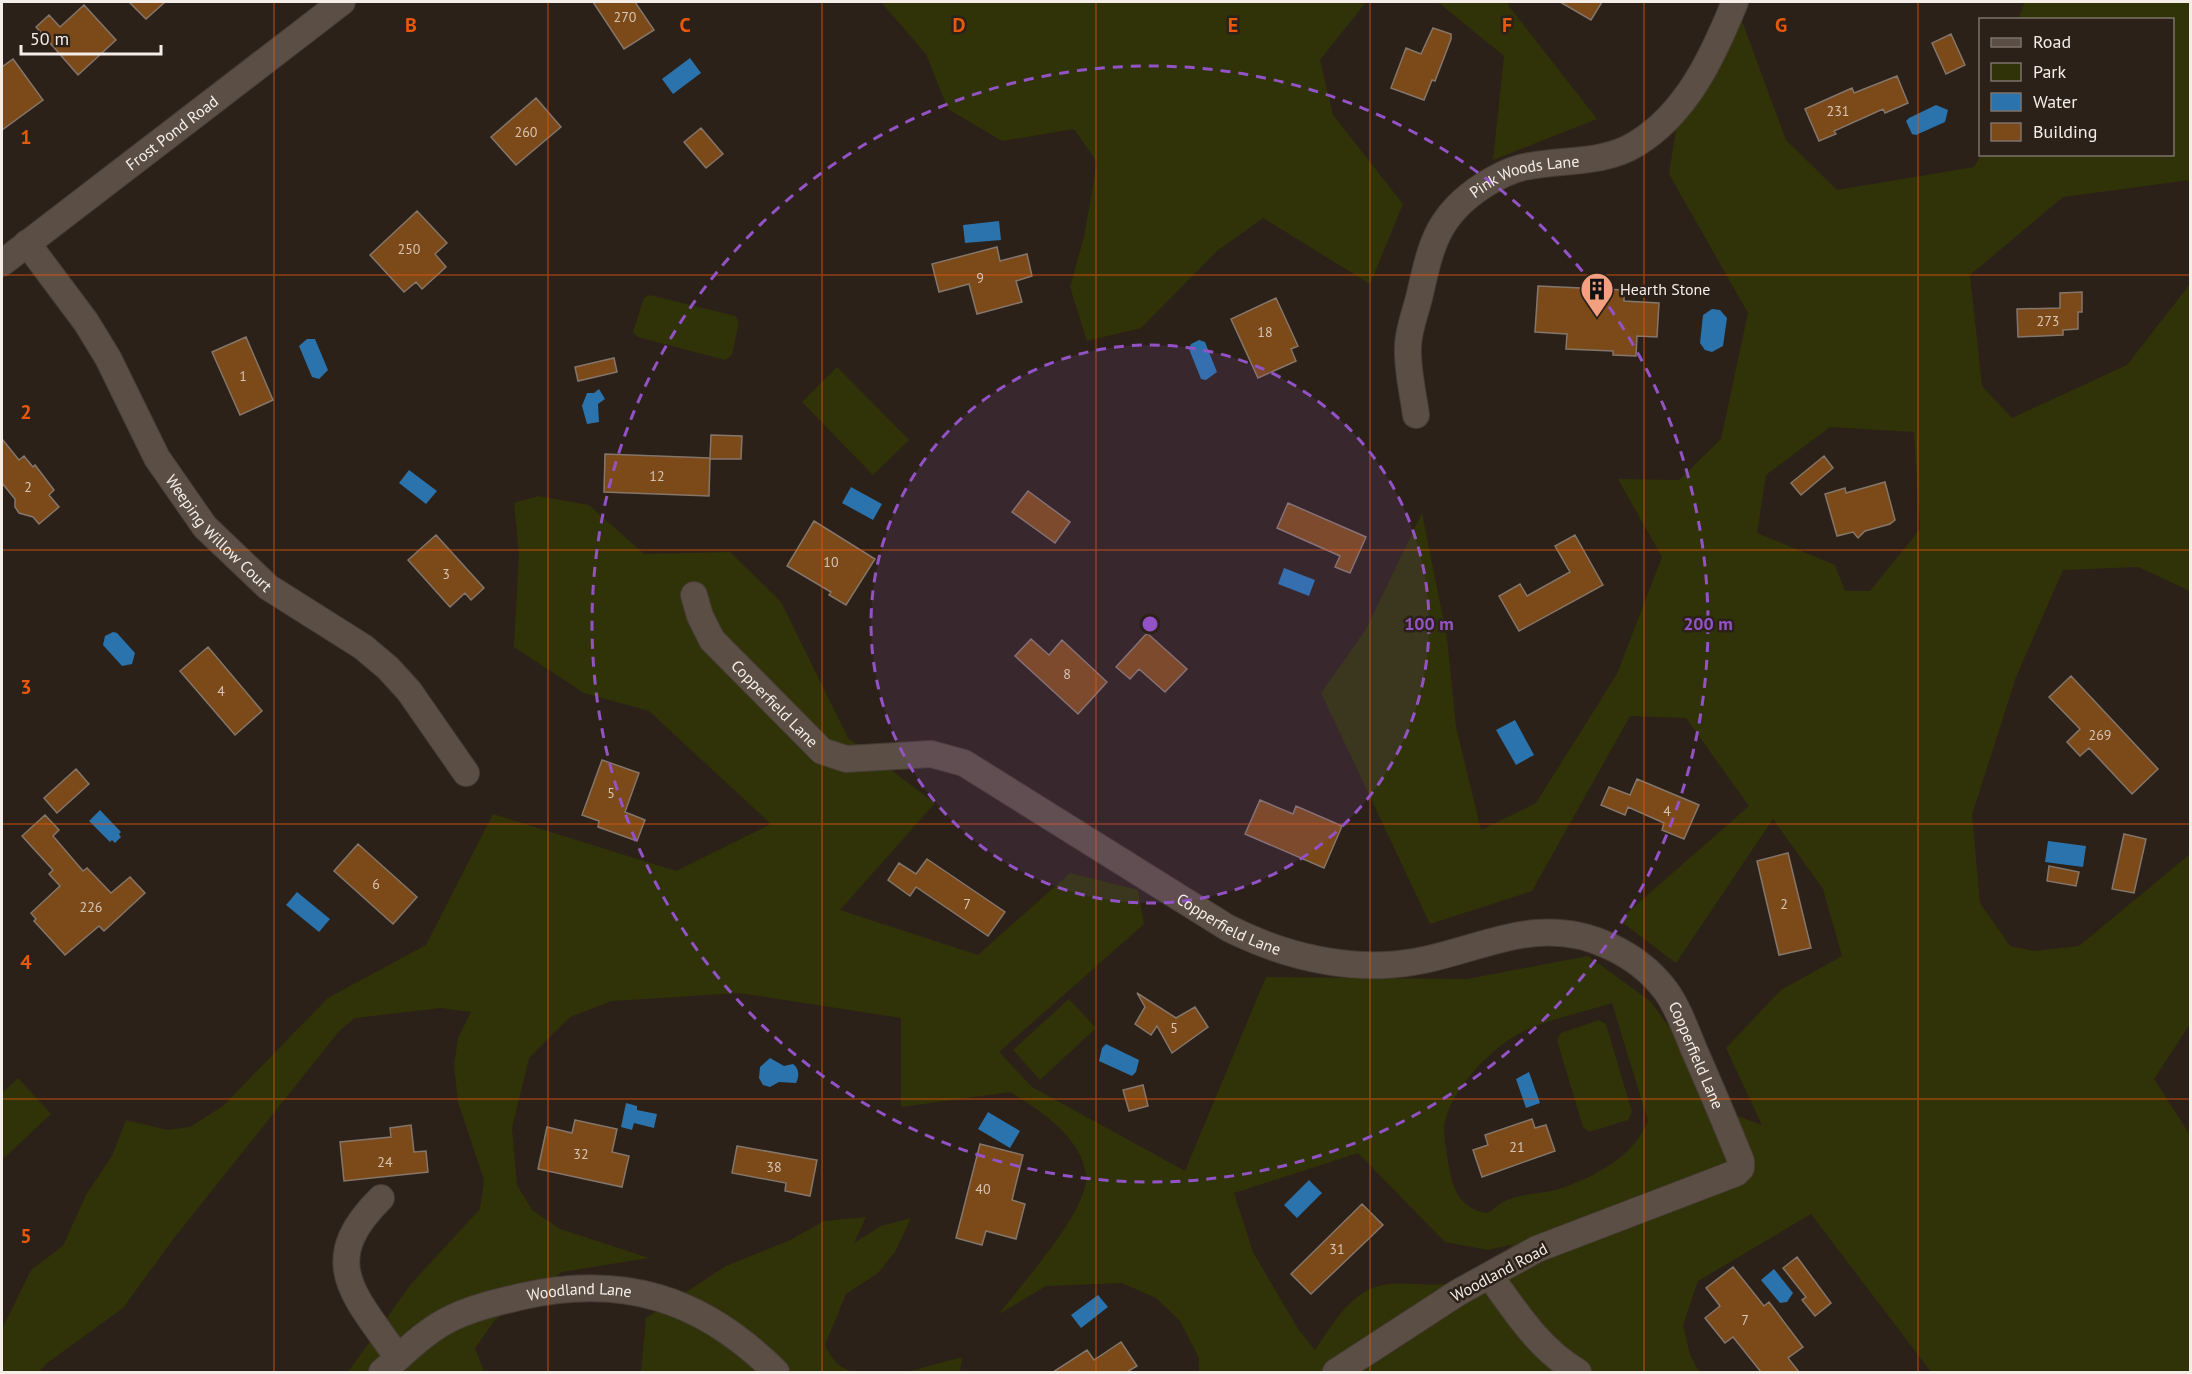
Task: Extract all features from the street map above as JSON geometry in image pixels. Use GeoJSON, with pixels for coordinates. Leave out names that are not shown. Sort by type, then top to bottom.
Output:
{"type":"FeatureCollection","features":[{"type":"Feature","properties":{"kind":"street","name":"Frost Pond Road"},"geometry":{"type":"LineString","coordinates":[[2,263],[342,2]]}},
{"type":"Feature","properties":{"kind":"street","name":"Pink Woods Lane"},"geometry":{"type":"LineString","coordinates":[[1416,415],[1408,346],[1429,253],[1438,229],[1446,217],[1463,199],[1500,175],[1529,166],[1587,161],[1612,155],[1635,145],[1665,124],[1682,106],[1698,79],[1735,2]]}},
{"type":"Feature","properties":{"kind":"street","name":"Weeping Willow Court"},"geometry":{"type":"LineString","coordinates":[[27,243],[86,322],[108,358],[157,458],[205,527],[268,587],[363,647],[388,668],[409,691],[466,773]]}},
{"type":"Feature","properties":{"kind":"street","name":"Copperfield Lane"},"geometry":{"type":"LineString","coordinates":[[694,595],[700,616],[712,640],[822,751],[846,759],[931,754],[964,763],[1228,928],[1250,939],[1314,960],[1385,965],[1434,960],[1514,935],[1535,931],[1559,931],[1598,941],[1620,951],[1641,965],[1664,989],[1675,1006],[1741,1161],[1741,1168]]}},
{"type":"Feature","properties":{"kind":"street","name":"Woodland Road"},"geometry":{"type":"LineString","coordinates":[[1336,1372],[1459,1292],[1537,1249],[1736,1173],[1741,1168]]}},
{"type":"Feature","properties":{"kind":"street"},"geometry":{"type":"LineString","coordinates":[[381,1198],[360,1219],[346,1249],[344,1264],[354,1292],[390,1365]]}},
{"type":"Feature","properties":{"kind":"street"},"geometry":{"type":"LineString","coordinates":[[1490,1276],[1533,1335],[1557,1360],[1578,1372]]}},
{"type":"Feature","properties":{"kind":"street","name":"Woodland Lane"},"geometry":{"type":"LineString","coordinates":[[390,1365],[446,1321],[488,1304],[544,1291],[618,1288],[674,1302],[726,1329],[776,1372]]}},
{"type":"Feature","properties":{"kind":"green space"},"geometry":{"type":"Polygon","coordinates":[[[881,2],[1366,2],[1320,60],[1333,115],[1403,204],[1370,284],[1263,218],[1217,251],[1141,328],[1087,341],[1070,287],[1084,237],[1097,162],[1074,129],[1002,141],[948,109],[926,54],[881,2]]]}},
{"type":"Feature","properties":{"kind":"green space"},"geometry":{"type":"Polygon","coordinates":[[[1438,2],[1509,2],[1508,5],[1597,119],[1493,160],[1504,56],[1438,2]]]}},
{"type":"Feature","properties":{"kind":"green space"},"geometry":{"type":"Polygon","coordinates":[[[2025,2],[2190,2],[2190,180],[2063,197],[1970,275],[1982,386],[2012,418],[2127,365],[2190,284],[2190,591],[2138,567],[2063,570],[2016,677],[1972,815],[1980,903],[2010,946],[2034,951],[2079,946],[2190,854],[2190,1024],[2154,1079],[2190,1135],[2190,1372],[1931,1372],[1811,1214],[1698,1281],[1683,1325],[1690,1355],[1699,1372],[1199,1372],[1199,1358],[1180,1321],[1156,1298],[1122,1283],[1046,1286],[999,1314],[1066,1227],[1084,1190],[1086,1175],[1083,1161],[1068,1136],[1046,1116],[1010,1092],[901,1107],[901,1018],[739,993],[612,1001],[570,1017],[529,1058],[512,1128],[517,1185],[532,1210],[560,1229],[649,1258],[562,1272],[495,1320],[475,1348],[484,1372],[348,1372],[411,1284],[480,1209],[484,1180],[458,1102],[454,1066],[458,1038],[471,1012],[441,1008],[355,1018],[340,1030],[174,1238],[123,1308],[47,1363],[39,1372],[2,1372],[2,1329],[31,1270],[63,1246],[86,1195],[112,1156],[126,1120],[167,1130],[190,1127],[223,1106],[328,998],[426,945],[493,814],[676,871],[771,824],[649,711],[584,693],[514,647],[519,554],[514,503],[538,496],[589,505],[644,554],[730,552],[781,602],[848,738],[935,803],[840,910],[978,955],[1070,873],[1138,890],[1144,924],[999,1052],[1032,1087],[1185,1171],[1266,977],[1467,979],[1588,956],[1650,1001],[1735,1115],[1762,1125],[1726,1048],[1781,990],[1842,956],[1823,889],[1773,819],[1676,963],[1619,920],[1749,806],[1686,718],[1630,716],[1532,891],[1430,924],[1321,693],[1366,629],[1422,513],[1447,638],[1456,727],[1481,830],[1536,803],[1617,674],[1662,557],[1618,479],[1679,480],[1721,439],[1748,313],[1669,174],[1685,73],[1742,21],[1786,140],[1837,190],[1974,167],[1980,156],[2174,156],[2174,18],[2018,18],[2025,2]],[[1830,427],[1766,475],[1757,533],[1835,565],[1845,591],[1870,591],[1920,529],[1914,432],[1830,427]],[[1612,1003],[1552,1020],[1520,1033],[1496,1049],[1472,1073],[1453,1100],[1444,1128],[1452,1181],[1458,1195],[1467,1205],[1480,1212],[1488,1213],[1507,1200],[1555,1190],[1575,1183],[1612,1163],[1633,1145],[1642,1133],[1648,1121],[1612,1003]],[[1358,1153],[1234,1193],[1253,1252],[1298,1329],[1315,1350],[1335,1320],[1361,1294],[1383,1285],[1442,1284],[1461,1281],[1514,1244],[1488,1250],[1445,1242],[1358,1153]]]}},
{"type":"Feature","properties":{"kind":"green space"},"geometry":{"type":"Polygon","coordinates":[[[650,295],[735,316],[739,322],[732,355],[725,360],[638,337],[633,332],[644,298],[650,295]]]}},
{"type":"Feature","properties":{"kind":"green space"},"geometry":{"type":"Polygon","coordinates":[[[837,367],[909,440],[873,475],[802,402],[837,367]]]}},
{"type":"Feature","properties":{"kind":"green space"},"geometry":{"type":"Polygon","coordinates":[[[1069,999],[1096,1028],[1040,1080],[1013,1050],[1069,999]]]}},
{"type":"Feature","properties":{"kind":"green space"},"geometry":{"type":"Polygon","coordinates":[[[1599,1020],[1606,1024],[1632,1112],[1628,1120],[1589,1132],[1583,1127],[1557,1040],[1561,1033],[1599,1020]]]}},
{"type":"Feature","properties":{"kind":"green space"},"geometry":{"type":"Polygon","coordinates":[[[18,1078],[51,1114],[2,1160],[2,1093],[18,1078]]]}},
{"type":"Feature","properties":{"kind":"green space"},"geometry":{"type":"Polygon","coordinates":[[[866,1217],[854,1243],[881,1226],[911,1218],[895,1252],[878,1273],[846,1294],[825,1345],[838,1364],[858,1372],[641,1372],[646,1318],[726,1266],[788,1241],[824,1221],[866,1217]]]}},
{"type":"Feature","properties":{"kind":"green space"},"geometry":{"type":"Polygon","coordinates":[[[962,1357],[960,1372],[907,1372],[962,1357]]]}},
{"type":"Feature","properties":{"kind":"water"},"geometry":{"type":"Polygon","coordinates":[[[690,58],[701,73],[673,94],[662,79],[690,58]]]}},
{"type":"Feature","properties":{"kind":"water"},"geometry":{"type":"Polygon","coordinates":[[[1936,105],[1948,110],[1945,122],[1916,135],[1912,134],[1906,121],[1936,105]]]}},
{"type":"Feature","properties":{"kind":"water"},"geometry":{"type":"Polygon","coordinates":[[[999,221],[1001,240],[965,243],[963,225],[999,221]]]}},
{"type":"Feature","properties":{"kind":"water"},"geometry":{"type":"Polygon","coordinates":[[[1712,309],[1720,310],[1727,318],[1723,346],[1712,352],[1705,350],[1700,343],[1703,315],[1712,309]]]}},
{"type":"Feature","properties":{"kind":"water"},"geometry":{"type":"Polygon","coordinates":[[[307,339],[315,339],[328,370],[319,379],[312,377],[299,346],[307,339]]]}},
{"type":"Feature","properties":{"kind":"water"},"geometry":{"type":"Polygon","coordinates":[[[1199,340],[1205,342],[1217,372],[1206,380],[1201,379],[1189,349],[1191,344],[1199,340]]]}},
{"type":"Feature","properties":{"kind":"water"},"geometry":{"type":"Polygon","coordinates":[[[599,389],[605,399],[598,404],[599,422],[587,424],[582,406],[587,393],[594,393],[599,389]]]}},
{"type":"Feature","properties":{"kind":"water"},"geometry":{"type":"Polygon","coordinates":[[[409,470],[437,491],[426,504],[399,483],[409,470]]]}},
{"type":"Feature","properties":{"kind":"water"},"geometry":{"type":"Polygon","coordinates":[[[851,487],[882,504],[873,520],[842,503],[851,487]]]}},
{"type":"Feature","properties":{"kind":"water"},"geometry":{"type":"Polygon","coordinates":[[[1284,568],[1315,580],[1309,596],[1278,584],[1284,568]]]}},
{"type":"Feature","properties":{"kind":"water"},"geometry":{"type":"Polygon","coordinates":[[[113,632],[117,633],[135,653],[132,664],[122,666],[103,645],[105,636],[113,632]]]}},
{"type":"Feature","properties":{"kind":"water"},"geometry":{"type":"Polygon","coordinates":[[[1515,720],[1534,755],[1516,765],[1496,730],[1515,720]]]}},
{"type":"Feature","properties":{"kind":"water"},"geometry":{"type":"Polygon","coordinates":[[[100,810],[121,832],[119,834],[121,837],[115,843],[112,840],[110,842],[89,821],[100,810]]]}},
{"type":"Feature","properties":{"kind":"water"},"geometry":{"type":"Polygon","coordinates":[[[2048,841],[2086,846],[2083,867],[2045,862],[2048,841]]]}},
{"type":"Feature","properties":{"kind":"water"},"geometry":{"type":"Polygon","coordinates":[[[297,892],[330,919],[319,932],[286,905],[297,892]]]}},
{"type":"Feature","properties":{"kind":"water"},"geometry":{"type":"Polygon","coordinates":[[[1106,1044],[1139,1060],[1136,1072],[1132,1076],[1099,1061],[1102,1048],[1106,1044]]]}},
{"type":"Feature","properties":{"kind":"water"},"geometry":{"type":"Polygon","coordinates":[[[770,1058],[784,1066],[793,1064],[798,1073],[796,1083],[779,1082],[770,1087],[763,1085],[759,1078],[760,1067],[770,1058]]]}},
{"type":"Feature","properties":{"kind":"water"},"geometry":{"type":"Polygon","coordinates":[[[1529,1072],[1540,1103],[1526,1108],[1516,1079],[1529,1072]]]}},
{"type":"Feature","properties":{"kind":"water"},"geometry":{"type":"Polygon","coordinates":[[[626,1103],[637,1106],[637,1110],[657,1114],[654,1128],[634,1123],[632,1130],[621,1127],[626,1103]]]}},
{"type":"Feature","properties":{"kind":"water"},"geometry":{"type":"Polygon","coordinates":[[[988,1112],[1020,1131],[1010,1148],[978,1129],[988,1112]]]}},
{"type":"Feature","properties":{"kind":"water"},"geometry":{"type":"Polygon","coordinates":[[[1309,1180],[1322,1193],[1297,1218],[1284,1205],[1309,1180]]]}},
{"type":"Feature","properties":{"kind":"water"},"geometry":{"type":"Polygon","coordinates":[[[1774,1269],[1793,1293],[1787,1302],[1780,1303],[1761,1280],[1774,1269]]]}},
{"type":"Feature","properties":{"kind":"water"},"geometry":{"type":"Polygon","coordinates":[[[1098,1295],[1108,1307],[1081,1328],[1071,1315],[1098,1295]]]}},
{"type":"Feature","properties":{"kind":"building"},"geometry":{"type":"Polygon","coordinates":[[[129,2],[165,2],[146,19],[129,2]]]}},
{"type":"Feature","properties":{"kind":"building"},"geometry":{"type":"Polygon","coordinates":[[[593,2],[635,2],[654,30],[624,49],[593,2]]]}},
{"type":"Feature","properties":{"kind":"building"},"geometry":{"type":"Polygon","coordinates":[[[1560,2],[1602,2],[1591,20],[1560,2]]]}},
{"type":"Feature","properties":{"kind":"building"},"geometry":{"type":"Polygon","coordinates":[[[84,5],[116,40],[78,75],[36,27],[49,15],[60,27],[84,5]]]}},
{"type":"Feature","properties":{"kind":"building"},"geometry":{"type":"Polygon","coordinates":[[[1433,28],[1451,34],[1451,39],[1435,81],[1432,80],[1424,100],[1391,88],[1406,48],[1421,54],[1433,28]]]}},
{"type":"Feature","properties":{"kind":"building"},"geometry":{"type":"Polygon","coordinates":[[[1951,34],[1965,65],[1946,74],[1932,43],[1951,34]]]}},
{"type":"Feature","properties":{"kind":"building"},"geometry":{"type":"Polygon","coordinates":[[[13,59],[43,100],[2,130],[2,67],[13,59]]]}},
{"type":"Feature","properties":{"kind":"building"},"geometry":{"type":"Polygon","coordinates":[[[1897,76],[1908,103],[1885,113],[1883,109],[1834,131],[1836,134],[1819,141],[1805,109],[1852,88],[1854,93],[1897,76]]]}},
{"type":"Feature","properties":{"kind":"building"},"geometry":{"type":"Polygon","coordinates":[[[536,98],[561,127],[516,165],[491,137],[536,98]]]}},
{"type":"Feature","properties":{"kind":"building"},"geometry":{"type":"Polygon","coordinates":[[[701,128],[723,154],[706,168],[684,142],[701,128]]]}},
{"type":"Feature","properties":{"kind":"building"},"geometry":{"type":"Polygon","coordinates":[[[417,211],[447,243],[435,254],[446,267],[422,289],[416,282],[404,292],[370,255],[417,211]]]}},
{"type":"Feature","properties":{"kind":"building"},"geometry":{"type":"Polygon","coordinates":[[[997,247],[1000,261],[1027,254],[1032,276],[1016,281],[1022,302],[977,314],[969,284],[939,292],[932,264],[997,247]]]}},
{"type":"Feature","properties":{"kind":"building","name":"Hearth Stone"},"geometry":{"type":"Polygon","coordinates":[[[1538,286],[1624,290],[1624,301],[1659,303],[1657,337],[1637,336],[1636,356],[1613,355],[1613,351],[1566,349],[1567,334],[1535,332],[1538,286]]]}},
{"type":"Feature","properties":{"kind":"building"},"geometry":{"type":"Polygon","coordinates":[[[2082,292],[2082,312],[2078,312],[2078,329],[2063,330],[2063,335],[2018,337],[2017,309],[2060,308],[2060,293],[2082,292]]]}},
{"type":"Feature","properties":{"kind":"building"},"geometry":{"type":"Polygon","coordinates":[[[1276,298],[1298,346],[1291,349],[1296,361],[1258,378],[1231,319],[1276,298]]]}},
{"type":"Feature","properties":{"kind":"building"},"geometry":{"type":"Polygon","coordinates":[[[246,337],[273,400],[240,415],[212,352],[246,337]]]}},
{"type":"Feature","properties":{"kind":"building"},"geometry":{"type":"Polygon","coordinates":[[[614,358],[617,372],[578,381],[575,367],[614,358]]]}},
{"type":"Feature","properties":{"kind":"building"},"geometry":{"type":"Polygon","coordinates":[[[711,435],[742,436],[741,459],[710,459],[709,496],[604,492],[605,454],[710,458],[711,435]]]}},
{"type":"Feature","properties":{"kind":"building"},"geometry":{"type":"Polygon","coordinates":[[[2,439],[19,460],[24,456],[33,467],[35,465],[54,490],[49,495],[59,507],[39,524],[33,517],[19,513],[15,507],[15,499],[2,483],[2,439]]]}},
{"type":"Feature","properties":{"kind":"building"},"geometry":{"type":"Polygon","coordinates":[[[1824,456],[1833,468],[1801,495],[1791,483],[1824,456]]]}},
{"type":"Feature","properties":{"kind":"building"},"geometry":{"type":"Polygon","coordinates":[[[1885,482],[1895,520],[1890,524],[1865,531],[1858,538],[1853,532],[1837,536],[1825,494],[1845,488],[1846,493],[1885,482]]]}},
{"type":"Feature","properties":{"kind":"building"},"geometry":{"type":"Polygon","coordinates":[[[1028,491],[1070,522],[1055,543],[1012,512],[1028,491]]]}},
{"type":"Feature","properties":{"kind":"building"},"geometry":{"type":"Polygon","coordinates":[[[1288,503],[1366,537],[1350,573],[1335,567],[1340,556],[1277,528],[1288,503]]]}},
{"type":"Feature","properties":{"kind":"building"},"geometry":{"type":"Polygon","coordinates":[[[814,521],[875,559],[846,605],[829,595],[831,592],[787,566],[814,521]]]}},
{"type":"Feature","properties":{"kind":"building"},"geometry":{"type":"Polygon","coordinates":[[[436,535],[484,588],[471,600],[465,593],[450,607],[408,560],[436,535]]]}},
{"type":"Feature","properties":{"kind":"building"},"geometry":{"type":"Polygon","coordinates":[[[1575,535],[1603,585],[1519,631],[1499,596],[1520,584],[1527,596],[1570,572],[1555,546],[1575,535]]]}},
{"type":"Feature","properties":{"kind":"building"},"geometry":{"type":"Polygon","coordinates":[[[1147,633],[1187,669],[1165,692],[1139,669],[1130,679],[1116,667],[1147,633]]]}},
{"type":"Feature","properties":{"kind":"building"},"geometry":{"type":"Polygon","coordinates":[[[1031,639],[1049,655],[1062,640],[1107,682],[1078,714],[1015,656],[1031,639]]]}},
{"type":"Feature","properties":{"kind":"building"},"geometry":{"type":"Polygon","coordinates":[[[208,647],[262,711],[235,735],[180,671],[208,647]]]}},
{"type":"Feature","properties":{"kind":"building"},"geometry":{"type":"Polygon","coordinates":[[[2071,676],[2158,769],[2132,794],[2089,748],[2080,756],[2067,742],[2080,729],[2049,697],[2071,676]]]}},
{"type":"Feature","properties":{"kind":"building"},"geometry":{"type":"Polygon","coordinates":[[[602,760],[639,773],[625,812],[645,820],[637,841],[598,827],[599,821],[582,815],[602,760]]]}},
{"type":"Feature","properties":{"kind":"building"},"geometry":{"type":"Polygon","coordinates":[[[76,769],[89,784],[57,813],[44,798],[76,769]]]}},
{"type":"Feature","properties":{"kind":"building"},"geometry":{"type":"Polygon","coordinates":[[[1637,779],[1699,805],[1684,839],[1662,830],[1664,823],[1628,807],[1625,815],[1601,805],[1609,787],[1630,795],[1637,779]]]}},
{"type":"Feature","properties":{"kind":"building"},"geometry":{"type":"Polygon","coordinates":[[[1260,800],[1293,814],[1296,806],[1342,826],[1324,868],[1245,834],[1260,800]]]}},
{"type":"Feature","properties":{"kind":"building"},"geometry":{"type":"Polygon","coordinates":[[[45,815],[59,830],[53,836],[83,871],[87,868],[111,893],[130,877],[145,893],[104,931],[99,926],[65,955],[34,921],[36,919],[31,913],[60,886],[49,874],[53,870],[22,836],[45,815]]]}},
{"type":"Feature","properties":{"kind":"building"},"geometry":{"type":"Polygon","coordinates":[[[2124,834],[2146,839],[2134,893],[2112,889],[2124,834]]]}},
{"type":"Feature","properties":{"kind":"building"},"geometry":{"type":"Polygon","coordinates":[[[358,844],[417,897],[393,924],[334,871],[358,844]]]}},
{"type":"Feature","properties":{"kind":"building"},"geometry":{"type":"Polygon","coordinates":[[[1788,853],[1811,948],[1779,955],[1757,861],[1788,853]]]}},
{"type":"Feature","properties":{"kind":"building"},"geometry":{"type":"Polygon","coordinates":[[[927,859],[1005,912],[988,936],[916,887],[910,896],[888,880],[899,863],[916,874],[927,859]]]}},
{"type":"Feature","properties":{"kind":"building"},"geometry":{"type":"Polygon","coordinates":[[[2049,866],[2079,872],[2076,886],[2047,881],[2049,866]]]}},
{"type":"Feature","properties":{"kind":"building"},"geometry":{"type":"Polygon","coordinates":[[[1137,993],[1176,1018],[1195,1007],[1208,1027],[1172,1053],[1157,1026],[1151,1035],[1135,1024],[1145,1007],[1137,993]]]}},
{"type":"Feature","properties":{"kind":"building"},"geometry":{"type":"Polygon","coordinates":[[[1143,1085],[1148,1106],[1129,1111],[1123,1090],[1143,1085]]]}},
{"type":"Feature","properties":{"kind":"building"},"geometry":{"type":"Polygon","coordinates":[[[1532,1119],[1535,1128],[1546,1125],[1555,1151],[1482,1177],[1473,1150],[1488,1145],[1485,1135],[1532,1119]]]}},
{"type":"Feature","properties":{"kind":"building"},"geometry":{"type":"Polygon","coordinates":[[[575,1120],[617,1129],[612,1152],[629,1156],[622,1187],[538,1169],[547,1127],[572,1133],[575,1120]]]}},
{"type":"Feature","properties":{"kind":"building"},"geometry":{"type":"Polygon","coordinates":[[[411,1125],[414,1152],[426,1151],[428,1172],[344,1181],[340,1142],[391,1137],[390,1128],[411,1125]]]}},
{"type":"Feature","properties":{"kind":"building"},"geometry":{"type":"Polygon","coordinates":[[[980,1144],[1023,1155],[1012,1200],[1025,1204],[1016,1239],[986,1231],[982,1245],[956,1238],[980,1144]]]}},
{"type":"Feature","properties":{"kind":"building"},"geometry":{"type":"Polygon","coordinates":[[[737,1146],[817,1160],[810,1196],[785,1191],[786,1183],[732,1173],[737,1146]]]}},
{"type":"Feature","properties":{"kind":"building"},"geometry":{"type":"Polygon","coordinates":[[[1362,1204],[1383,1225],[1311,1294],[1291,1274],[1362,1204]]]}},
{"type":"Feature","properties":{"kind":"building"},"geometry":{"type":"Polygon","coordinates":[[[1797,1257],[1831,1303],[1815,1316],[1802,1300],[1806,1297],[1783,1268],[1797,1257]]]}},
{"type":"Feature","properties":{"kind":"building"},"geometry":{"type":"Polygon","coordinates":[[[1733,1267],[1764,1306],[1769,1302],[1803,1347],[1788,1358],[1799,1372],[1761,1372],[1733,1337],[1725,1343],[1705,1318],[1720,1306],[1706,1288],[1733,1267]]]}},
{"type":"Feature","properties":{"kind":"building"},"geometry":{"type":"Polygon","coordinates":[[[1121,1342],[1137,1366],[1127,1372],[1053,1372],[1087,1350],[1094,1360],[1121,1342]]]}},
{"type":"Feature","properties":{"kind":"place","name":"Hearth Stone"},"geometry":{"type":"Point","coordinates":[1597,318]}}]}
